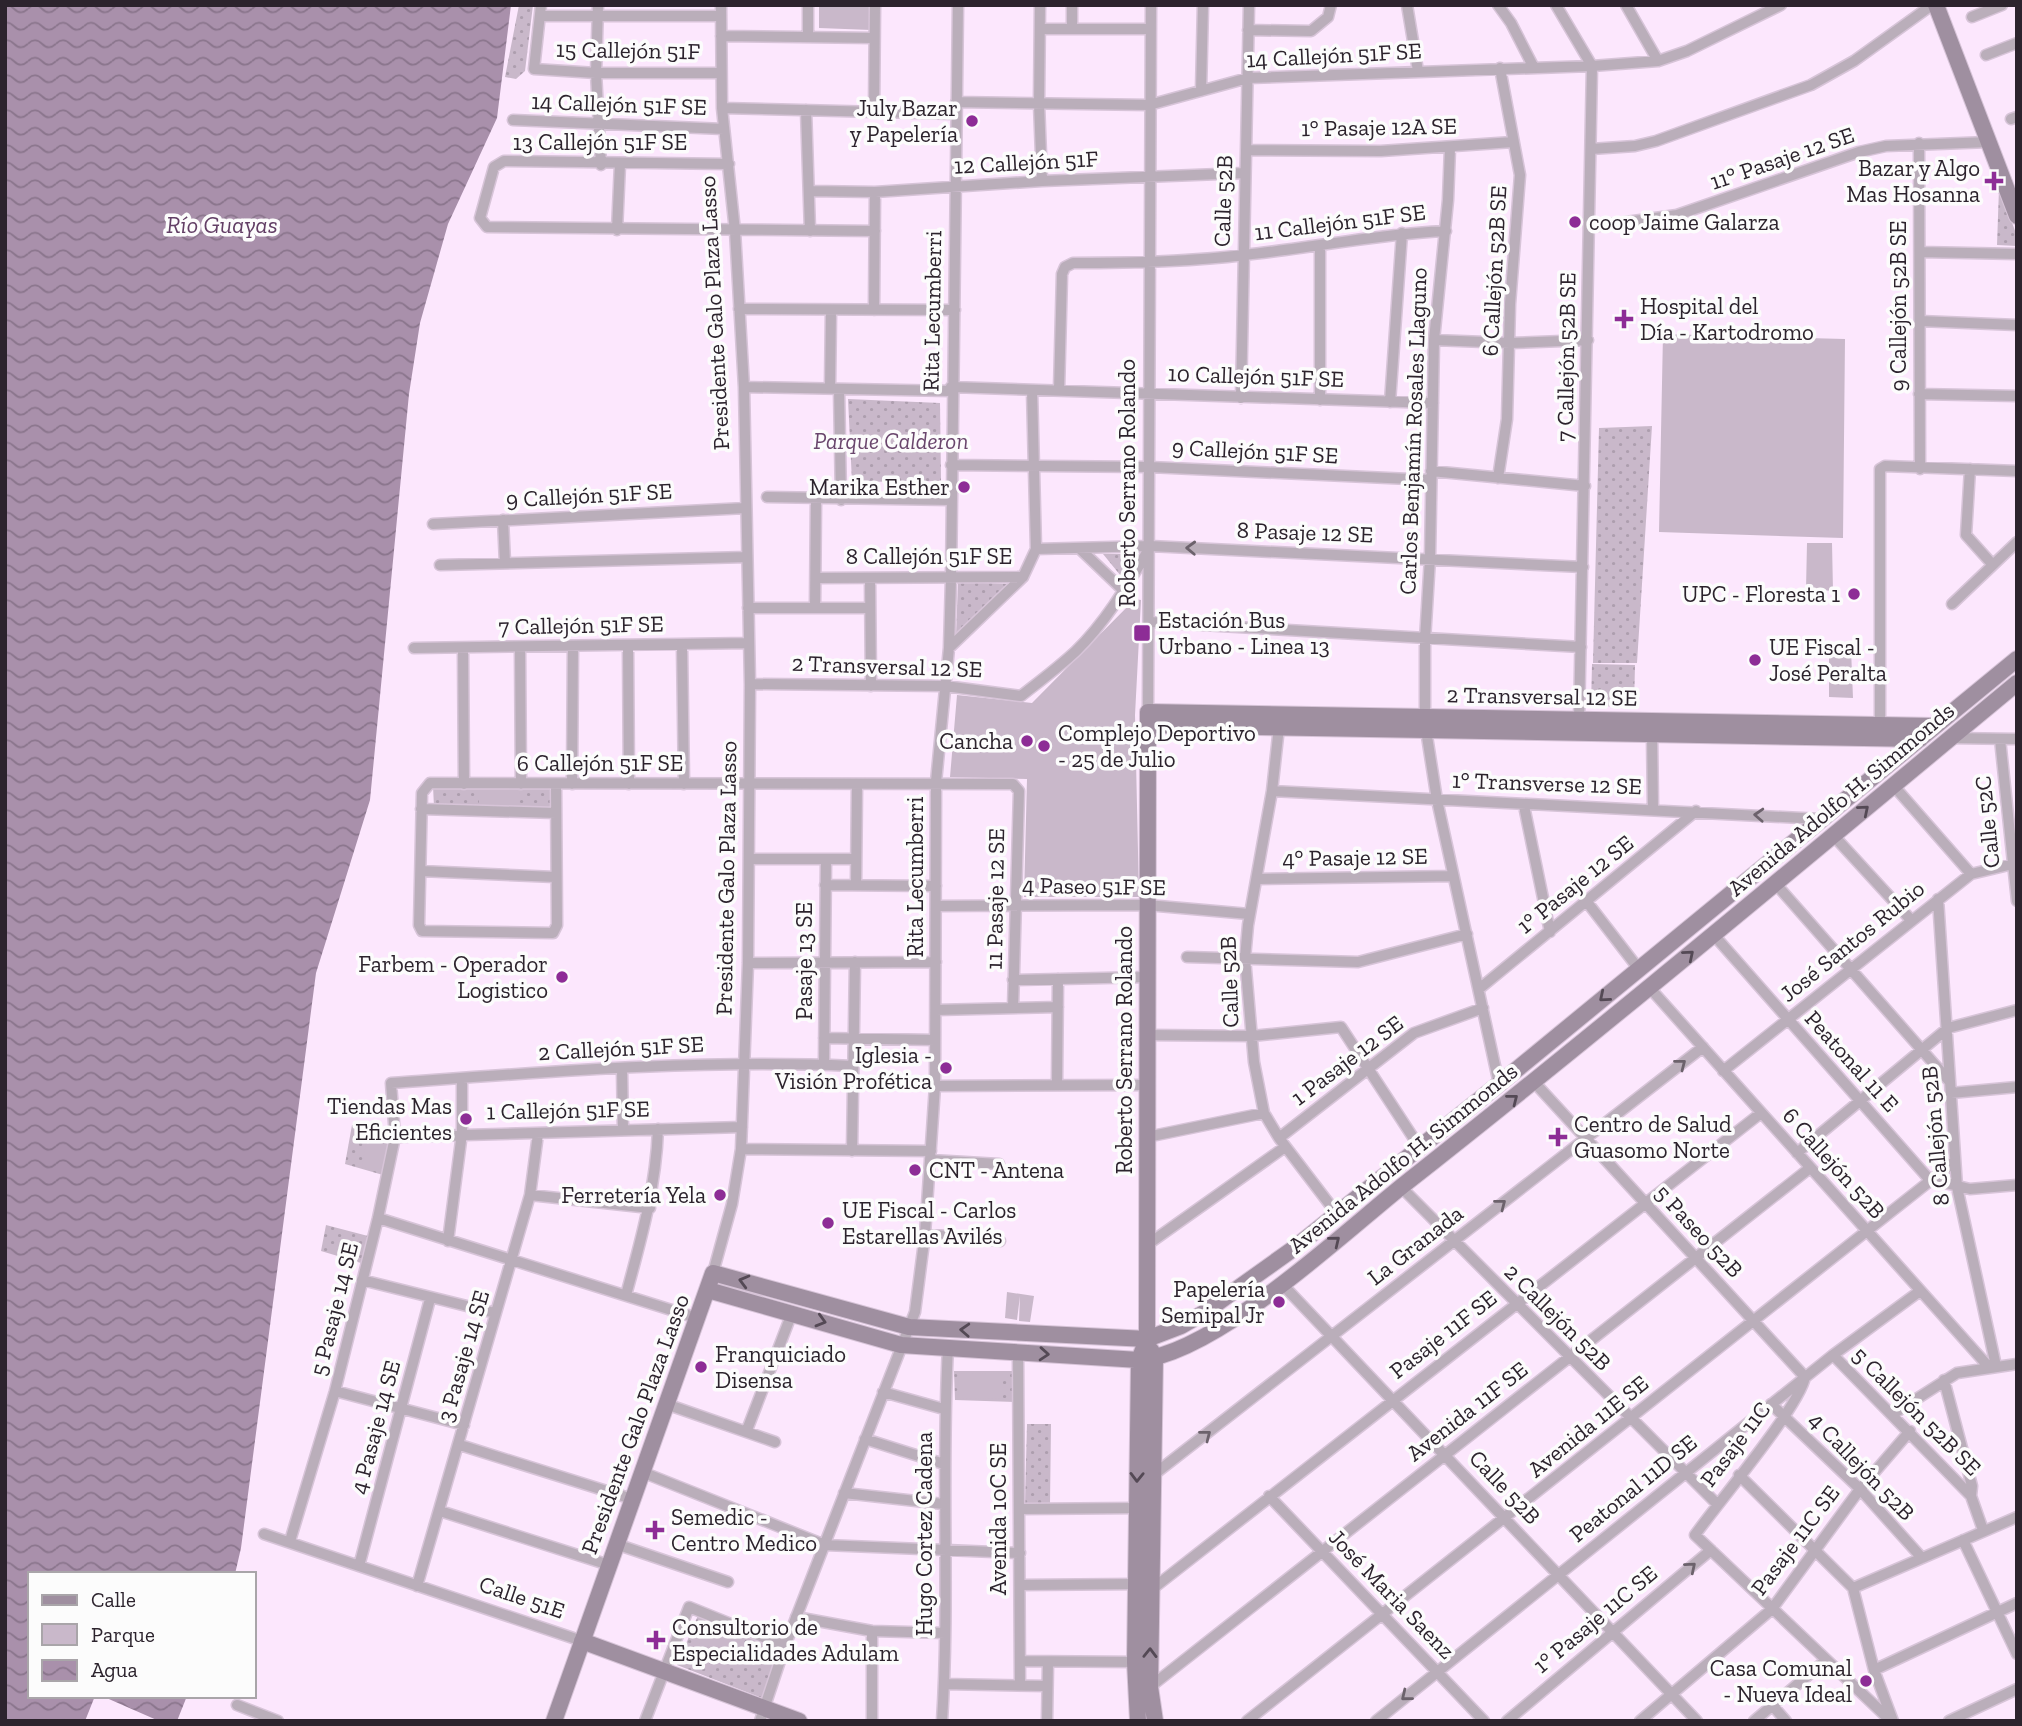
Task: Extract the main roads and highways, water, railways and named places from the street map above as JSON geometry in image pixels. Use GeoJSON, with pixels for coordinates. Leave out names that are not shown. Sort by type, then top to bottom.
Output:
{"type":"FeatureCollection","features":[{"type":"Feature","properties":{"kind":"water","name":"Río Guayas"},"geometry":{"type":"Polygon","coordinates":[[[5,5],[511,5],[497,118],[448,224],[420,323],[409,394],[370,800],[316,973],[241,1548],[235,1572],[28,1572],[28,1698],[94,1698],[85,1721],[5,1721],[5,5]]]}},
{"type":"Feature","properties":{"kind":"water"},"geometry":{"type":"Polygon","coordinates":[[[107,1698],[186,1698],[177,1721],[159,1721],[107,1698]]]}},
{"type":"Feature","properties":{"kind":"place","name":"July Bazar y Papelería"},"geometry":{"type":"Point","coordinates":[972,121]}},
{"type":"Feature","properties":{"kind":"place","name":"Bazar y Algo Mas Hosanna"},"geometry":{"type":"Point","coordinates":[1994,181]}},
{"type":"Feature","properties":{"kind":"place","name":"coop Jaime Galarza"},"geometry":{"type":"Point","coordinates":[1575,222]}},
{"type":"Feature","properties":{"kind":"place","name":"Hospital del Día - Kartodromo"},"geometry":{"type":"Point","coordinates":[1624,319]}},
{"type":"Feature","properties":{"kind":"place","name":"Marika Esther"},"geometry":{"type":"Point","coordinates":[964,487]}},
{"type":"Feature","properties":{"kind":"place","name":"UPC - Floresta 1"},"geometry":{"type":"Point","coordinates":[1854,594]}},
{"type":"Feature","properties":{"kind":"place","name":"Estación Bus Urbano - Linea 13"},"geometry":{"type":"Point","coordinates":[1142,633]}},
{"type":"Feature","properties":{"kind":"place","name":"UE Fiscal - José Peralta"},"geometry":{"type":"Point","coordinates":[1755,660]}},
{"type":"Feature","properties":{"kind":"place","name":"Cancha"},"geometry":{"type":"Point","coordinates":[1027,741]}},
{"type":"Feature","properties":{"kind":"place","name":"Complejo Deportivo - 25 de Julio"},"geometry":{"type":"Point","coordinates":[1044,746]}},
{"type":"Feature","properties":{"kind":"place","name":"Farbem - Operador Logistico"},"geometry":{"type":"Point","coordinates":[562,977]}},
{"type":"Feature","properties":{"kind":"place","name":"Iglesia - Visión Profética"},"geometry":{"type":"Point","coordinates":[946,1068]}},
{"type":"Feature","properties":{"kind":"place","name":"Tiendas Mas Eficientes"},"geometry":{"type":"Point","coordinates":[466,1119]}},
{"type":"Feature","properties":{"kind":"place","name":"Centro de Salud Guasomo Norte"},"geometry":{"type":"Point","coordinates":[1558,1137]}},
{"type":"Feature","properties":{"kind":"place","name":"CNT - Antena"},"geometry":{"type":"Point","coordinates":[915,1170]}},
{"type":"Feature","properties":{"kind":"place","name":"Ferretería Yela"},"geometry":{"type":"Point","coordinates":[720,1195]}},
{"type":"Feature","properties":{"kind":"place","name":"UE Fiscal - Carlos Estarellas Avilés"},"geometry":{"type":"Point","coordinates":[828,1223]}},
{"type":"Feature","properties":{"kind":"place","name":"Papelería Semipal Jr"},"geometry":{"type":"Point","coordinates":[1279,1302]}},
{"type":"Feature","properties":{"kind":"place","name":"Franquiciado Disensa"},"geometry":{"type":"Point","coordinates":[701,1367]}},
{"type":"Feature","properties":{"kind":"place","name":"Semedic - Centro Medico"},"geometry":{"type":"Point","coordinates":[655,1530]}},
{"type":"Feature","properties":{"kind":"place","name":"Consultorio de Especialidades Adulam"},"geometry":{"type":"Point","coordinates":[656,1640]}},
{"type":"Feature","properties":{"kind":"place","name":"Casa Comunal - Nueva Ideal"},"geometry":{"type":"Point","coordinates":[1866,1681]}},
{"type":"Feature","properties":{"kind":"park label","name":"Parque Calderon"},"geometry":{"type":"Point","coordinates":[891,441]}}]}
